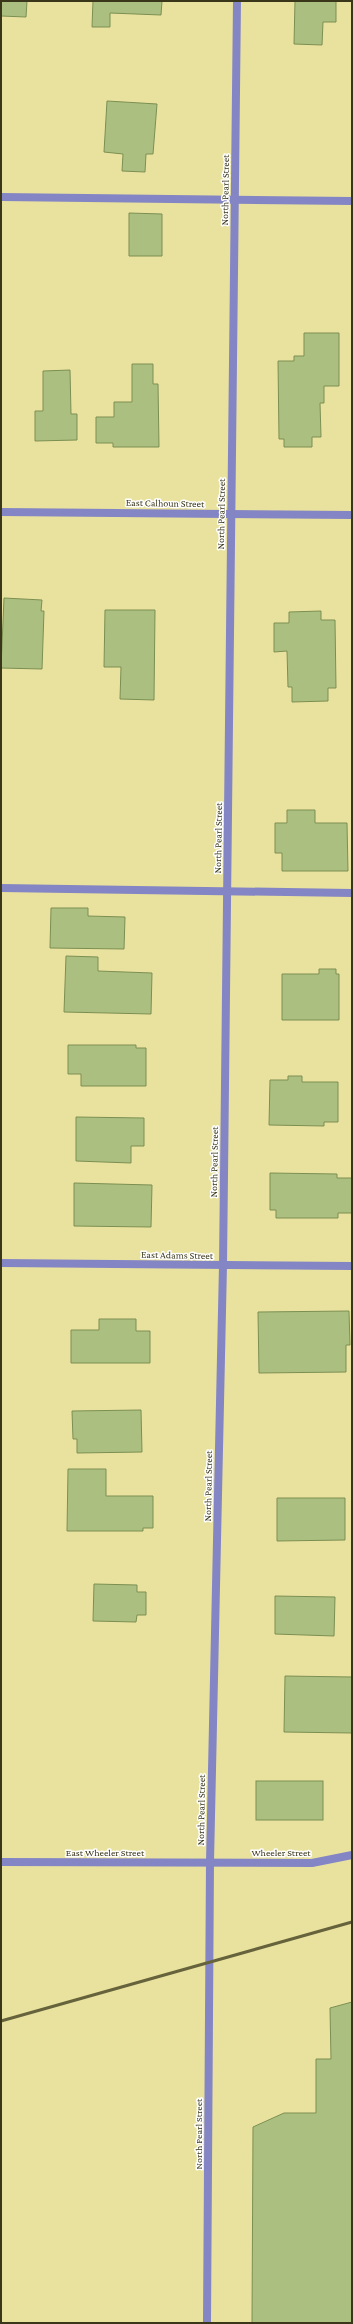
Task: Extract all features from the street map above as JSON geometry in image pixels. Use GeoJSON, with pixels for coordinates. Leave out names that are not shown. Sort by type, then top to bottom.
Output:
{"type":"FeatureCollection","features":[{"type":"Feature","properties":{"kind":"street","name":"North Pearl Street"},"geometry":{"type":"LineString","coordinates":[[207,2323],[210,1862],[223,1265],[237,1]]}},
{"type":"Feature","properties":{"kind":"street"},"geometry":{"type":"LineString","coordinates":[[1,197],[352,201]]}},
{"type":"Feature","properties":{"kind":"street","name":"East Calhoun Street"},"geometry":{"type":"LineString","coordinates":[[1,512],[352,515]]}},
{"type":"Feature","properties":{"kind":"street"},"geometry":{"type":"LineString","coordinates":[[1,888],[352,893]]}},
{"type":"Feature","properties":{"kind":"street","name":"East Adams Street"},"geometry":{"type":"LineString","coordinates":[[1,1263],[352,1266]]}},
{"type":"Feature","properties":{"kind":"street","name":"Wheeler Street"},"geometry":{"type":"LineString","coordinates":[[210,1862],[312,1863],[352,1855]]}},
{"type":"Feature","properties":{"kind":"street","name":"East Wheeler Street"},"geometry":{"type":"LineString","coordinates":[[1,1862],[210,1862]]}},
{"type":"Feature","properties":{"kind":"building"},"geometry":{"type":"Polygon","coordinates":[[[1,1],[27,1],[26,17],[1,16],[1,1]]]}},
{"type":"Feature","properties":{"kind":"building"},"geometry":{"type":"Polygon","coordinates":[[[93,1],[162,1],[161,15],[110,13],[110,27],[92,27],[93,1]]]}},
{"type":"Feature","properties":{"kind":"building"},"geometry":{"type":"Polygon","coordinates":[[[295,1],[336,1],[336,22],[323,22],[322,45],[294,44],[295,1]]]}},
{"type":"Feature","properties":{"kind":"building"},"geometry":{"type":"Polygon","coordinates":[[[107,101],[157,104],[153,154],[146,154],[145,172],[122,171],[123,154],[104,152],[107,101]]]}},
{"type":"Feature","properties":{"kind":"building"},"geometry":{"type":"Polygon","coordinates":[[[129,213],[162,214],[162,256],[129,256],[129,213]]]}},
{"type":"Feature","properties":{"kind":"building"},"geometry":{"type":"Polygon","coordinates":[[[304,333],[339,333],[339,386],[324,386],[324,403],[320,403],[321,437],[312,437],[312,447],[284,447],[284,439],[279,439],[278,361],[294,361],[294,356],[304,356],[304,333]]]}},
{"type":"Feature","properties":{"kind":"building"},"geometry":{"type":"Polygon","coordinates":[[[132,364],[153,364],[153,384],[158,384],[159,447],[113,447],[113,443],[96,443],[96,417],[114,417],[114,402],[132,402],[132,364]]]}},
{"type":"Feature","properties":{"kind":"building"},"geometry":{"type":"Polygon","coordinates":[[[70,370],[71,414],[77,414],[77,440],[35,441],[35,411],[43,411],[43,371],[70,370]]]}},
{"type":"Feature","properties":{"kind":"building"},"geometry":{"type":"Polygon","coordinates":[[[4,598],[42,600],[41,611],[44,611],[42,669],[1,668],[4,598]]]}},
{"type":"Feature","properties":{"kind":"building"},"geometry":{"type":"Polygon","coordinates":[[[105,610],[155,610],[154,700],[120,699],[121,667],[104,667],[105,610]]]}},
{"type":"Feature","properties":{"kind":"building"},"geometry":{"type":"Polygon","coordinates":[[[321,611],[321,620],[335,620],[336,688],[328,688],[328,701],[292,702],[292,687],[288,687],[287,651],[274,652],[274,623],[289,623],[289,612],[321,611]]]}},
{"type":"Feature","properties":{"kind":"building"},"geometry":{"type":"Polygon","coordinates":[[[287,810],[315,810],[315,823],[347,823],[348,871],[282,871],[282,853],[275,853],[275,823],[287,823],[287,810]]]}},
{"type":"Feature","properties":{"kind":"building"},"geometry":{"type":"Polygon","coordinates":[[[51,908],[88,908],[88,916],[125,917],[124,949],[50,948],[51,908]]]}},
{"type":"Feature","properties":{"kind":"building"},"geometry":{"type":"Polygon","coordinates":[[[66,956],[98,957],[98,971],[152,973],[151,1014],[64,1012],[66,956]]]}},
{"type":"Feature","properties":{"kind":"building"},"geometry":{"type":"Polygon","coordinates":[[[319,969],[336,969],[336,974],[339,974],[339,1020],[282,1020],[282,974],[319,974],[319,969]]]}},
{"type":"Feature","properties":{"kind":"building"},"geometry":{"type":"Polygon","coordinates":[[[68,1045],[136,1045],[136,1048],[146,1048],[146,1086],[81,1086],[81,1074],[68,1074],[68,1045]]]}},
{"type":"Feature","properties":{"kind":"building"},"geometry":{"type":"Polygon","coordinates":[[[288,1076],[302,1076],[302,1082],[338,1082],[338,1122],[324,1122],[324,1126],[269,1125],[270,1080],[288,1080],[288,1076]]]}},
{"type":"Feature","properties":{"kind":"building"},"geometry":{"type":"Polygon","coordinates":[[[76,1117],[144,1118],[144,1146],[131,1146],[131,1163],[76,1161],[76,1117]]]}},
{"type":"Feature","properties":{"kind":"building"},"geometry":{"type":"Polygon","coordinates":[[[270,1173],[337,1174],[337,1178],[352,1178],[352,1213],[338,1213],[338,1218],[276,1218],[276,1210],[270,1210],[270,1173]]]}},
{"type":"Feature","properties":{"kind":"building"},"geometry":{"type":"Polygon","coordinates":[[[74,1183],[152,1185],[151,1227],[74,1226],[74,1183]]]}},
{"type":"Feature","properties":{"kind":"building"},"geometry":{"type":"Polygon","coordinates":[[[349,1311],[350,1345],[346,1345],[346,1372],[259,1373],[258,1312],[349,1311]]]}},
{"type":"Feature","properties":{"kind":"building"},"geometry":{"type":"Polygon","coordinates":[[[99,1319],[136,1319],[136,1331],[150,1331],[150,1363],[71,1363],[71,1330],[99,1330],[99,1319]]]}},
{"type":"Feature","properties":{"kind":"building"},"geometry":{"type":"Polygon","coordinates":[[[141,1410],[142,1452],[77,1453],[77,1439],[73,1439],[72,1411],[141,1410]]]}},
{"type":"Feature","properties":{"kind":"building"},"geometry":{"type":"Polygon","coordinates":[[[68,1469],[106,1469],[106,1496],[153,1496],[153,1528],[143,1528],[143,1531],[67,1531],[68,1469]]]}},
{"type":"Feature","properties":{"kind":"building"},"geometry":{"type":"Polygon","coordinates":[[[277,1498],[345,1498],[345,1540],[277,1541],[277,1498]]]}},
{"type":"Feature","properties":{"kind":"building"},"geometry":{"type":"Polygon","coordinates":[[[94,1584],[137,1585],[137,1592],[146,1592],[146,1615],[137,1615],[136,1622],[93,1621],[94,1584]]]}},
{"type":"Feature","properties":{"kind":"building"},"geometry":{"type":"Polygon","coordinates":[[[275,1596],[335,1597],[334,1636],[275,1634],[275,1596]]]}},
{"type":"Feature","properties":{"kind":"building"},"geometry":{"type":"Polygon","coordinates":[[[285,1676],[352,1677],[352,1733],[284,1732],[285,1676]]]}},
{"type":"Feature","properties":{"kind":"building"},"geometry":{"type":"Polygon","coordinates":[[[256,1781],[323,1781],[323,1820],[256,1820],[256,1781]]]}},
{"type":"Feature","properties":{"kind":"building"},"geometry":{"type":"Polygon","coordinates":[[[352,2002],[352,2323],[252,2323],[253,2127],[284,2113],[316,2113],[316,2059],[331,2059],[330,2008],[352,2002]]]}},
{"type":"Feature","properties":{"kind":"railway"},"geometry":{"type":"LineString","coordinates":[[1,2021],[352,1922]]}}]}
